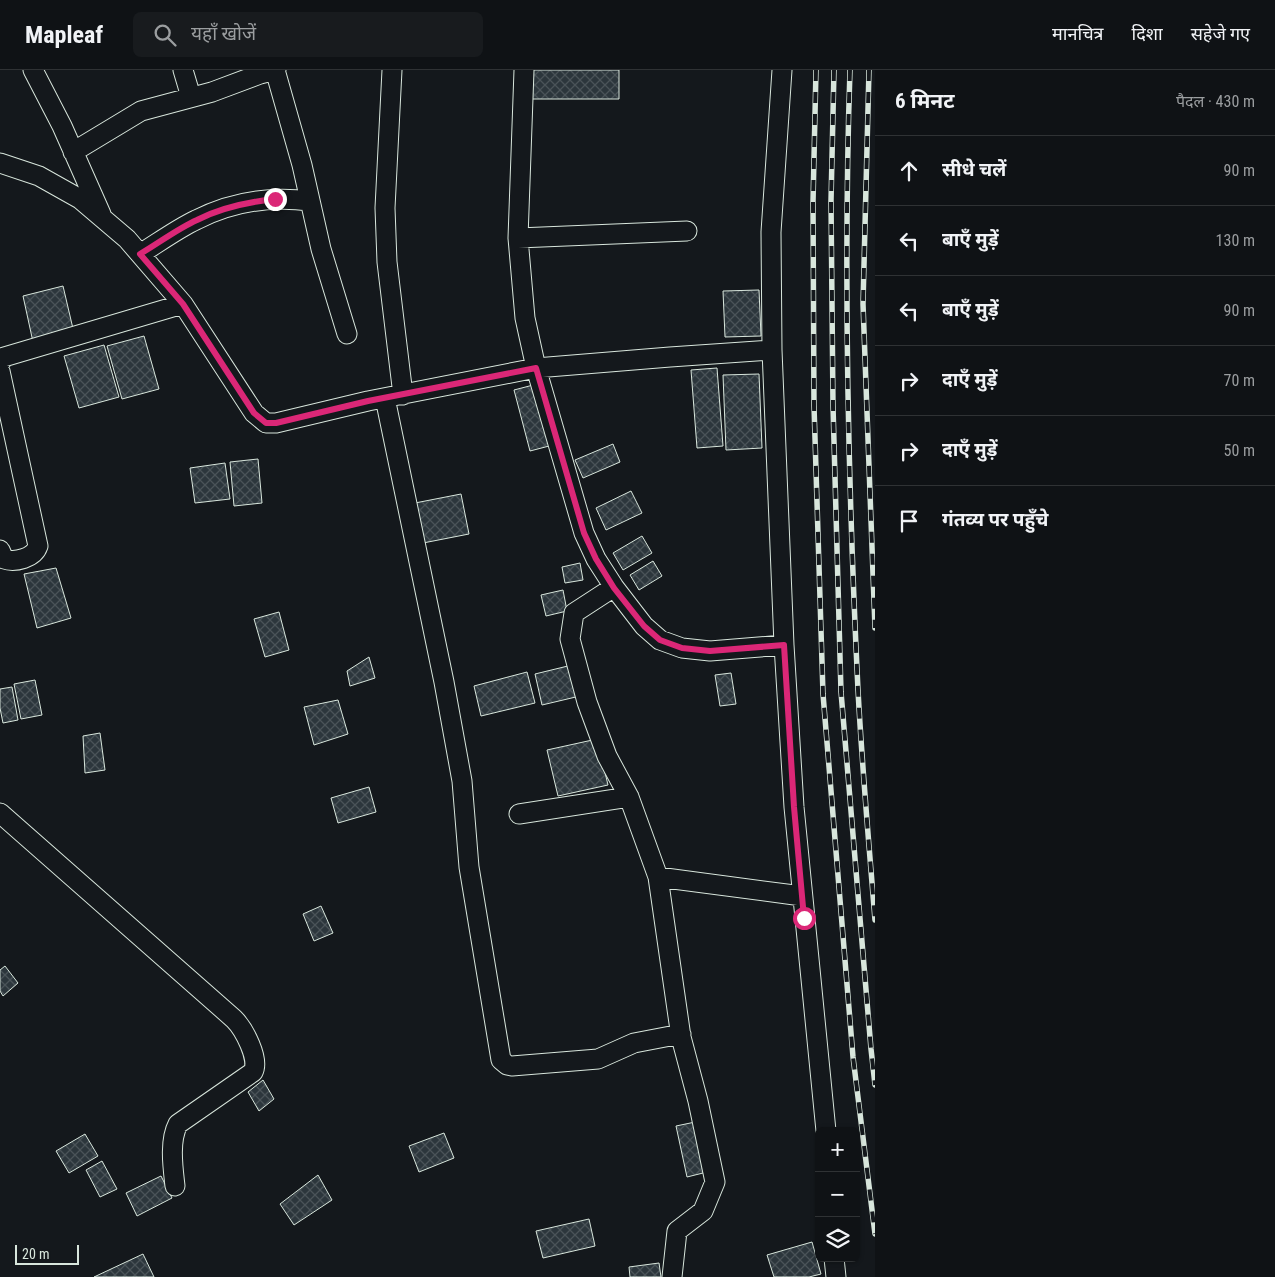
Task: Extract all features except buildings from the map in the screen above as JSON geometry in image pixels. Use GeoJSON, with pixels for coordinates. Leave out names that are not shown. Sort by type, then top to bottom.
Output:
{"type":"FeatureCollection","features":[{"type":"Feature","properties":{"kind":"street"},"geometry":{"type":"LineString","coordinates":[[33,70],[103,219]]}},
{"type":"Feature","properties":{"kind":"street"},"geometry":{"type":"LineString","coordinates":[[183,70],[191,97]]}},
{"type":"Feature","properties":{"kind":"street"},"geometry":{"type":"LineString","coordinates":[[73,152],[141,111],[212,92],[275,70],[302,166],[321,249],[347,334]]}},
{"type":"Feature","properties":{"kind":"street"},"geometry":{"type":"LineString","coordinates":[[392,70],[385,208],[394,396],[462,781],[469,867],[501,1060],[507,1065],[512,1066],[598,1060],[634,1043],[681,1034]]}},
{"type":"Feature","properties":{"kind":"street"},"geometry":{"type":"LineString","coordinates":[[524,70],[518,238],[525,318],[536,368],[584,533],[596,559],[614,588],[644,626],[660,640],[682,648],[710,651],[784,645]]}},
{"type":"Feature","properties":{"kind":"street"},"geometry":{"type":"LineString","coordinates":[[782,70],[771,232],[772,350],[784,645],[794,807],[826,1127]]}},
{"type":"Feature","properties":{"kind":"street"},"geometry":{"type":"LineString","coordinates":[[0,163],[40,176],[80,199],[127,239],[183,304],[254,413],[266,423],[276,423],[394,396],[536,368],[772,350]]}},
{"type":"Feature","properties":{"kind":"street"},"geometry":{"type":"LineString","coordinates":[[140,254],[195,220],[239,204],[275,199],[310,201]]}},
{"type":"Feature","properties":{"kind":"street"},"geometry":{"type":"LineString","coordinates":[[518,238],[687,231]]}},
{"type":"Feature","properties":{"kind":"street"},"geometry":{"type":"LineString","coordinates":[[0,364],[4,357],[183,304]]}},
{"type":"Feature","properties":{"kind":"street"},"geometry":{"type":"LineString","coordinates":[[0,371],[38,546],[36,552],[31,556],[10,561],[4,559],[0,550]]}},
{"type":"Feature","properties":{"kind":"street"},"geometry":{"type":"LineString","coordinates":[[614,588],[574,614],[570,639],[587,702],[604,747],[629,797],[658,877],[681,1034],[698,1100],[715,1182],[703,1211],[677,1231],[672,1277]]}},
{"type":"Feature","properties":{"kind":"street"},"geometry":{"type":"LineString","coordinates":[[519,814],[629,797]]}},
{"type":"Feature","properties":{"kind":"street"},"geometry":{"type":"LineString","coordinates":[[0,813],[234,1019],[243,1031],[256,1067],[253,1072],[178,1124],[172,1155],[176,1186]]}},
{"type":"Feature","properties":{"kind":"street"},"geometry":{"type":"LineString","coordinates":[[658,877],[802,896]]}},
{"type":"Feature","properties":{"kind":"street"},"geometry":{"type":"LineString","coordinates":[[834,1262],[836,1277]]}},
{"type":"Feature","properties":{"kind":"railway"},"geometry":{"type":"LineString","coordinates":[[816,70],[813,202],[814,406],[823,694],[853,1057],[875,1234]]}},
{"type":"Feature","properties":{"kind":"railway"},"geometry":{"type":"LineString","coordinates":[[834,70],[831,201],[833,406],[841,692],[875,1085]]}},
{"type":"Feature","properties":{"kind":"railway"},"geometry":{"type":"LineString","coordinates":[[850,70],[847,225],[849,458],[858,690],[875,920]]}},
{"type":"Feature","properties":{"kind":"railway"},"geometry":{"type":"LineString","coordinates":[[869,70],[863,304],[875,628]]}},
{"type":"Feature","properties":{"kind":"route"},"geometry":{"type":"LineString","coordinates":[[275,199],[239,204],[207,215],[195,220],[140,254],[183,304],[254,413],[266,423],[276,423],[368,401],[536,368],[584,533],[596,559],[614,588],[644,626],[660,640],[682,648],[710,651],[784,645],[794,807],[804,918]]}}]}
